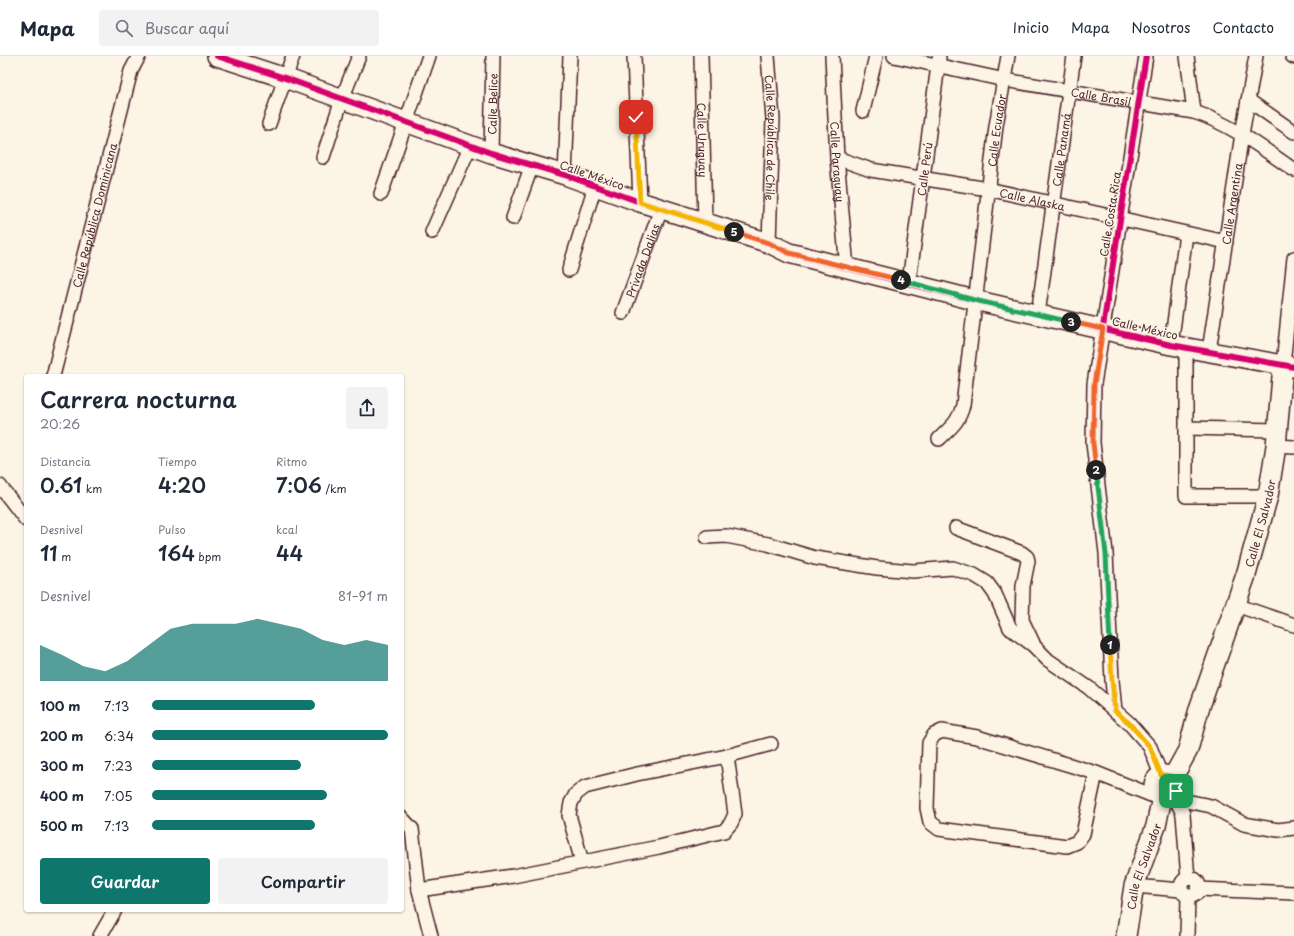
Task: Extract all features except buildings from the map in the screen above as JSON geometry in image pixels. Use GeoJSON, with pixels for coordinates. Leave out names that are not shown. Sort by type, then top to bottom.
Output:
{"type":"FeatureCollection","features":[{"type":"Feature","properties":{"kind":"street","name":"Calle República Dominicana"},"geometry":{"type":"LineString","coordinates":[[53,374],[131,71],[139,56]]}},
{"type":"Feature","properties":{"kind":"street","name":"Calle México"},"geometry":{"type":"LineString","coordinates":[[218,56],[285,78],[470,146],[769,243],[789,253],[909,282],[974,300],[1179,346],[1288,366]]}},
{"type":"Feature","properties":{"kind":"street"},"geometry":{"type":"LineString","coordinates":[[269,124],[293,56]]}},
{"type":"Feature","properties":{"kind":"street"},"geometry":{"type":"LineString","coordinates":[[323,157],[342,99],[359,56]]}},
{"type":"Feature","properties":{"kind":"street"},"geometry":{"type":"LineString","coordinates":[[380,194],[429,56]]}},
{"type":"Feature","properties":{"kind":"street","name":"Calle Belice"},"geometry":{"type":"LineString","coordinates":[[491,153],[493,56]]}},
{"type":"Feature","properties":{"kind":"street"},"geometry":{"type":"LineString","coordinates":[[565,176],[570,56]]}},
{"type":"Feature","properties":{"kind":"street"},"geometry":{"type":"LineString","coordinates":[[634,56],[640,202]]}},
{"type":"Feature","properties":{"kind":"street","name":"Calle Uruguay"},"geometry":{"type":"LineString","coordinates":[[700,56],[705,223]]}},
{"type":"Feature","properties":{"kind":"street","name":"Calle República de Chile"},"geometry":{"type":"LineString","coordinates":[[768,56],[773,120],[769,243]]}},
{"type":"Feature","properties":{"kind":"street","name":"Calle Paraguay"},"geometry":{"type":"LineString","coordinates":[[832,56],[837,158],[847,268]]}},
{"type":"Feature","properties":{"kind":"street"},"geometry":{"type":"LineString","coordinates":[[863,111],[876,56]]}},
{"type":"Feature","properties":{"kind":"street","name":"Calle Brasil"},"geometry":{"type":"LineString","coordinates":[[894,56],[938,60],[1005,80],[1194,112],[1207,116],[1242,134],[1294,170]]}},
{"type":"Feature","properties":{"kind":"street","name":"Calle Ecuador"},"geometry":{"type":"LineString","coordinates":[[939,439],[956,423],[960,416],[962,405],[996,126],[1008,56]]}},
{"type":"Feature","properties":{"kind":"street","name":"Calle Panamá"},"geometry":{"type":"LineString","coordinates":[[1038,314],[1074,56]]}},
{"type":"Feature","properties":{"kind":"street","name":"Calle Costa Rica"},"geometry":{"type":"LineString","coordinates":[[1115,711],[1112,680],[1106,554],[1093,443],[1094,384],[1119,217],[1146,56]]}},
{"type":"Feature","properties":{"kind":"street"},"geometry":{"type":"LineString","coordinates":[[1187,56],[1194,112]]}},
{"type":"Feature","properties":{"kind":"street","name":"Calle Argentina"},"geometry":{"type":"LineString","coordinates":[[1209,351],[1242,134],[1256,56]]}},
{"type":"Feature","properties":{"kind":"street","name":"Calle Perú"},"geometry":{"type":"LineString","coordinates":[[909,282],[938,60]]}},
{"type":"Feature","properties":{"kind":"street"},"geometry":{"type":"LineString","coordinates":[[1248,100],[1294,132]]}},
{"type":"Feature","properties":{"kind":"street"},"geometry":{"type":"LineString","coordinates":[[432,232],[470,146]]}},
{"type":"Feature","properties":{"kind":"street","name":"Calle Alaska"},"geometry":{"type":"LineString","coordinates":[[837,158],[871,170],[988,189],[1226,242]]}},
{"type":"Feature","properties":{"kind":"street"},"geometry":{"type":"LineString","coordinates":[[513,218],[532,165]]}},
{"type":"Feature","properties":{"kind":"street"},"geometry":{"type":"LineString","coordinates":[[569,270],[595,186]]}},
{"type":"Feature","properties":{"kind":"street","name":"Privada Dalias"},"geometry":{"type":"LineString","coordinates":[[623,313],[661,209]]}},
{"type":"Feature","properties":{"kind":"street"},"geometry":{"type":"LineString","coordinates":[[1186,234],[1180,276],[1179,346],[1186,428],[1186,496],[1268,496]]}},
{"type":"Feature","properties":{"kind":"street","name":"Calle El Salvador"},"geometry":{"type":"LineString","coordinates":[[1126,936],[1134,886],[1156,826],[1167,789],[1188,750],[1198,709],[1246,575],[1283,441],[1294,258]]}},
{"type":"Feature","properties":{"kind":"street"},"geometry":{"type":"LineString","coordinates":[[1186,428],[1283,441]]}},
{"type":"Feature","properties":{"kind":"street"},"geometry":{"type":"LineString","coordinates":[[0,486],[24,518]]}},
{"type":"Feature","properties":{"kind":"street"},"geometry":{"type":"LineString","coordinates":[[956,528],[1022,553],[1027,557],[1028,561],[1023,586],[1022,620],[1033,645]]}},
{"type":"Feature","properties":{"kind":"street"},"geometry":{"type":"LineString","coordinates":[[707,537],[726,536],[768,544],[815,558],[877,568],[913,571],[953,568],[974,575],[987,583],[995,594],[1010,628],[1033,645],[1048,660],[1089,688],[1129,723],[1150,747],[1167,789],[1183,814],[1189,888],[1187,936]]}},
{"type":"Feature","properties":{"kind":"street"},"geometry":{"type":"LineString","coordinates":[[1236,605],[1294,625]]}},
{"type":"Feature","properties":{"kind":"street"},"geometry":{"type":"LineString","coordinates":[[1096,773],[1083,834],[1076,842],[1067,846],[939,829],[930,822],[927,808],[929,743],[934,735],[942,731],[976,737],[1096,773],[1151,795],[1167,789],[1211,806],[1244,824],[1278,830],[1294,828]]}},
{"type":"Feature","properties":{"kind":"street"},"geometry":{"type":"LineString","coordinates":[[582,862],[569,815],[571,803],[576,794],[585,787],[637,774],[727,756],[770,744]]}},
{"type":"Feature","properties":{"kind":"street"},"geometry":{"type":"LineString","coordinates":[[419,890],[513,876],[658,847],[724,831],[731,823],[735,814],[727,756]]}},
{"type":"Feature","properties":{"kind":"street"},"geometry":{"type":"LineString","coordinates":[[404,820],[412,829],[419,890],[432,936]]}},
{"type":"Feature","properties":{"kind":"street"},"geometry":{"type":"LineString","coordinates":[[1134,886],[1294,893]]}},
{"type":"Feature","properties":{"kind":"street"},"geometry":{"type":"LineString","coordinates":[[100,936],[114,912]]}},
{"type":"Feature","properties":{"kind":"cycle path"},"geometry":{"type":"LineString","coordinates":[[217,56],[285,78],[491,153],[565,175],[640,202],[769,243],[789,253],[974,300],[1171,345],[1294,367]]}},
{"type":"Feature","properties":{"kind":"cycle path"},"geometry":{"type":"LineString","coordinates":[[1115,711],[1112,680],[1106,553],[1093,443],[1094,384],[1146,56]]}},
{"type":"Feature","properties":{"kind":"route"},"geometry":{"type":"LineString","coordinates":[[636,117],[640,202],[769,243],[789,253],[909,282],[974,300],[1103,329],[1094,384],[1093,443],[1106,554],[1112,680],[1115,711],[1129,723],[1150,747],[1161,775],[1168,774],[1173,777],[1176,781],[1176,791]]}}]}
